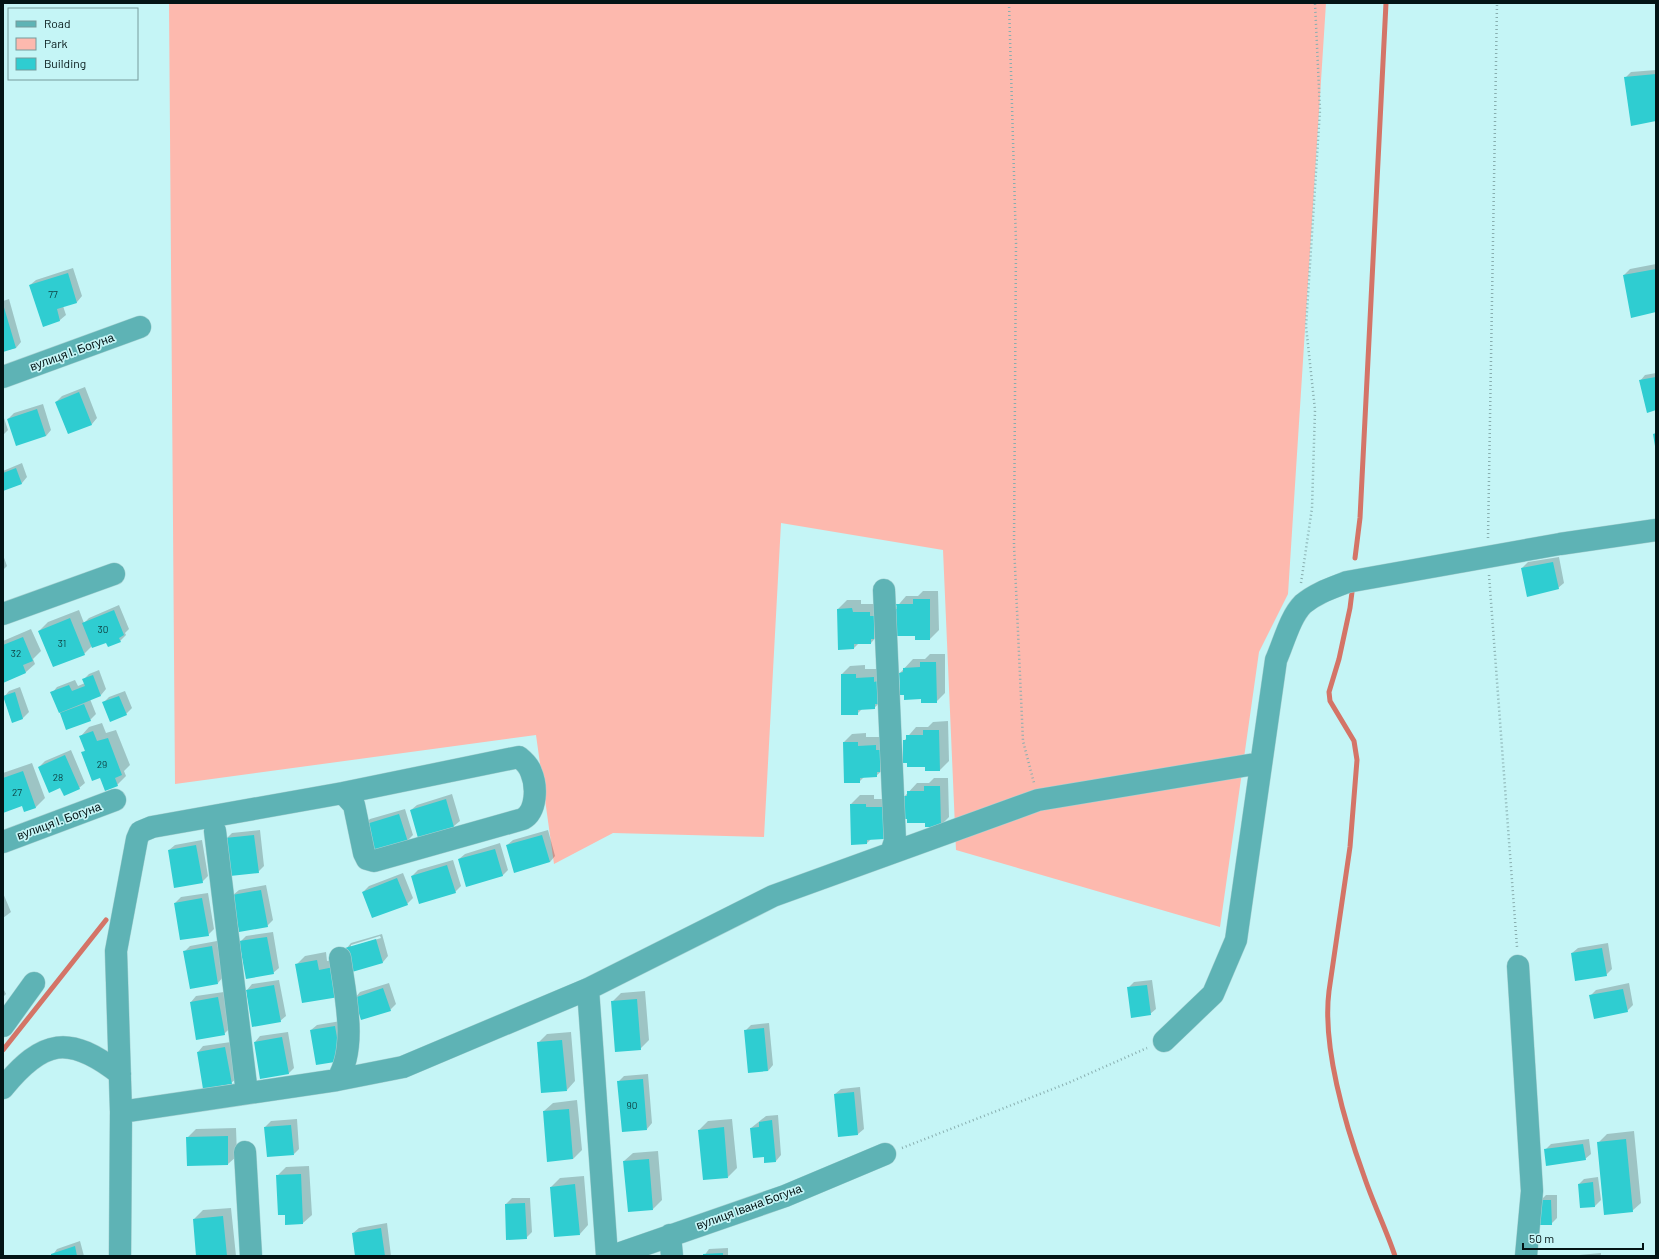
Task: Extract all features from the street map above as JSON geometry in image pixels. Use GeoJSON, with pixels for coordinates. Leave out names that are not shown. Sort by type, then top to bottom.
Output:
{"type":"FeatureCollection","features":[{"type":"Feature","properties":{"kind":"street","name":"вулиця І. Богуна"},"geometry":{"type":"LineString","coordinates":[[3,377],[140,327]]}},
{"type":"Feature","properties":{"kind":"street"},"geometry":{"type":"LineString","coordinates":[[1164,1041],[1213,994],[1236,940],[1276,660],[1293,620],[1303,605],[1318,594],[1348,582],[1488,557],[1656,530]]}},
{"type":"Feature","properties":{"kind":"street"},"geometry":{"type":"LineString","coordinates":[[3,614],[114,574]]}},
{"type":"Feature","properties":{"kind":"street"},"geometry":{"type":"LineString","coordinates":[[884,590],[895,841],[891,853]]}},
{"type":"Feature","properties":{"kind":"street"},"geometry":{"type":"LineString","coordinates":[[120,1256],[121,1112],[116,951],[137,839],[140,832],[152,827],[343,793],[519,757],[531,772],[535,786],[533,806],[529,815],[523,819],[374,861],[367,859],[364,854],[354,806],[343,793]]}},
{"type":"Feature","properties":{"kind":"street"},"geometry":{"type":"LineString","coordinates":[[121,1112],[337,1080],[403,1067],[588,989],[773,896],[1038,800],[1261,763]]}},
{"type":"Feature","properties":{"kind":"street","name":"вулиця І. Богуна"},"geometry":{"type":"LineString","coordinates":[[3,842],[115,800]]}},
{"type":"Feature","properties":{"kind":"street"},"geometry":{"type":"LineString","coordinates":[[215,831],[247,1093]]}},
{"type":"Feature","properties":{"kind":"street"},"geometry":{"type":"LineString","coordinates":[[337,1080],[343,1070],[347,1050],[348,1022],[340,958]]}},
{"type":"Feature","properties":{"kind":"street"},"geometry":{"type":"LineString","coordinates":[[1518,966],[1532,1191],[1526,1256]]}},
{"type":"Feature","properties":{"kind":"street"},"geometry":{"type":"LineString","coordinates":[[3,1026],[34,983]]}},
{"type":"Feature","properties":{"kind":"street"},"geometry":{"type":"LineString","coordinates":[[588,989],[607,1256]]}},
{"type":"Feature","properties":{"kind":"street"},"geometry":{"type":"LineString","coordinates":[[3,1088],[33,1057],[47,1049],[55,1048],[77,1049],[100,1059],[120,1074]]}},
{"type":"Feature","properties":{"kind":"street"},"geometry":{"type":"LineString","coordinates":[[245,1152],[251,1256]]}},
{"type":"Feature","properties":{"kind":"street","name":"вулиця Івана Богуна"},"geometry":{"type":"LineString","coordinates":[[612,1256],[671,1246],[885,1154]]}},
{"type":"Feature","properties":{"kind":"path"},"geometry":{"type":"LineString","coordinates":[[1009,3],[1016,243],[1014,545],[1023,741],[1038,800]]}},
{"type":"Feature","properties":{"kind":"path"},"geometry":{"type":"LineString","coordinates":[[1300,588],[1312,508],[1314,418],[1306,326],[1320,110],[1315,3]]}},
{"type":"Feature","properties":{"kind":"path"},"geometry":{"type":"LineString","coordinates":[[1497,3],[1488,557],[1518,966]]}},
{"type":"Feature","properties":{"kind":"path"},"geometry":{"type":"LineString","coordinates":[[885,1154],[1068,1083],[1164,1041]]}},
{"type":"Feature","properties":{"kind":"green space"},"geometry":{"type":"Polygon","coordinates":[[[169,3],[1326,3],[1288,594],[1259,652],[1220,927],[956,850],[943,550],[781,523],[764,837],[613,833],[554,864],[536,735],[175,784],[169,3]]]}},
{"type":"Feature","properties":{"kind":"building"},"geometry":{"type":"Polygon","coordinates":[[[1656,74],[1656,121],[1631,126],[1624,77],[1656,74]]]}},
{"type":"Feature","properties":{"kind":"building"},"geometry":{"type":"Polygon","coordinates":[[[1656,269],[1656,312],[1631,318],[1623,275],[1656,269]]]}},
{"type":"Feature","properties":{"kind":"building"},"geometry":{"type":"Polygon","coordinates":[[[68,273],[77,303],[57,309],[60,321],[43,327],[29,285],[68,273]]]}},
{"type":"Feature","properties":{"kind":"building"},"geometry":{"type":"Polygon","coordinates":[[[3,304],[16,348],[3,352],[3,304]]]}},
{"type":"Feature","properties":{"kind":"building"},"geometry":{"type":"Polygon","coordinates":[[[1656,377],[1656,410],[1647,413],[1639,380],[1656,377]]]}},
{"type":"Feature","properties":{"kind":"building"},"geometry":{"type":"Polygon","coordinates":[[[79,392],[92,425],[68,434],[55,402],[79,392]]]}},
{"type":"Feature","properties":{"kind":"building"},"geometry":{"type":"Polygon","coordinates":[[[37,409],[46,436],[16,446],[7,419],[37,409]]]}},
{"type":"Feature","properties":{"kind":"building"},"geometry":{"type":"Polygon","coordinates":[[[1656,433],[1656,446],[1655,446],[1653,434],[1656,433]]]}},
{"type":"Feature","properties":{"kind":"building"},"geometry":{"type":"Polygon","coordinates":[[[16,468],[22,484],[3,491],[3,473],[16,468]]]}},
{"type":"Feature","properties":{"kind":"building"},"geometry":{"type":"Polygon","coordinates":[[[1553,562],[1559,589],[1527,597],[1521,568],[1553,562]]]}},
{"type":"Feature","properties":{"kind":"building"},"geometry":{"type":"Polygon","coordinates":[[[913,599],[930,599],[930,640],[915,640],[915,636],[897,636],[897,632],[893,632],[893,609],[897,609],[896,604],[913,604],[913,599]]]}},
{"type":"Feature","properties":{"kind":"building"},"geometry":{"type":"Polygon","coordinates":[[[852,608],[853,612],[870,612],[870,616],[874,616],[874,639],[871,639],[871,644],[854,644],[854,649],[838,650],[837,609],[852,608]]]}},
{"type":"Feature","properties":{"kind":"building"},"geometry":{"type":"Polygon","coordinates":[[[114,610],[124,635],[119,638],[121,642],[108,647],[106,643],[92,648],[82,623],[114,610]]]}},
{"type":"Feature","properties":{"kind":"building"},"geometry":{"type":"Polygon","coordinates":[[[70,618],[85,655],[53,667],[38,631],[70,618]]]}},
{"type":"Feature","properties":{"kind":"building"},"geometry":{"type":"Polygon","coordinates":[[[23,637],[33,661],[23,665],[26,673],[3,683],[3,645],[23,637]]]}},
{"type":"Feature","properties":{"kind":"building"},"geometry":{"type":"Polygon","coordinates":[[[920,662],[936,662],[937,703],[921,703],[921,699],[904,700],[904,695],[900,695],[899,673],[903,672],[903,668],[920,667],[920,662]]]}},
{"type":"Feature","properties":{"kind":"building"},"geometry":{"type":"Polygon","coordinates":[[[841,674],[856,674],[856,678],[874,677],[874,682],[878,681],[878,704],[875,704],[875,709],[858,710],[858,715],[841,715],[841,674]]]}},
{"type":"Feature","properties":{"kind":"building"},"geometry":{"type":"Polygon","coordinates":[[[93,675],[101,696],[59,713],[50,692],[69,685],[72,691],[85,686],[82,679],[93,675]]]}},
{"type":"Feature","properties":{"kind":"building"},"geometry":{"type":"Polygon","coordinates":[[[15,692],[23,719],[12,723],[3,696],[15,692]]]}},
{"type":"Feature","properties":{"kind":"building"},"geometry":{"type":"Polygon","coordinates":[[[119,696],[127,715],[110,722],[102,702],[119,696]]]}},
{"type":"Feature","properties":{"kind":"building"},"geometry":{"type":"Polygon","coordinates":[[[84,704],[91,721],[66,730],[60,713],[84,704]]]}},
{"type":"Feature","properties":{"kind":"building"},"geometry":{"type":"Polygon","coordinates":[[[923,730],[939,730],[940,771],[925,771],[925,767],[907,767],[907,763],[903,763],[903,740],[906,740],[906,735],[923,735],[923,730]]]}},
{"type":"Feature","properties":{"kind":"building"},"geometry":{"type":"Polygon","coordinates":[[[93,731],[97,741],[108,738],[122,775],[115,778],[118,786],[105,791],[100,778],[92,781],[81,752],[85,751],[79,736],[93,731]]]}},
{"type":"Feature","properties":{"kind":"building"},"geometry":{"type":"Polygon","coordinates":[[[843,742],[858,742],[858,746],[876,745],[876,750],[880,750],[880,772],[877,772],[877,777],[860,778],[860,783],[844,783],[843,742]]]}},
{"type":"Feature","properties":{"kind":"building"},"geometry":{"type":"Polygon","coordinates":[[[65,755],[80,789],[64,796],[60,788],[49,793],[38,767],[65,755]]]}},
{"type":"Feature","properties":{"kind":"building"},"geometry":{"type":"Polygon","coordinates":[[[23,771],[36,808],[24,812],[22,806],[3,813],[3,778],[23,771]]]}},
{"type":"Feature","properties":{"kind":"building"},"geometry":{"type":"Polygon","coordinates":[[[924,786],[940,786],[941,827],[925,827],[925,823],[907,823],[907,819],[904,819],[903,796],[907,796],[907,791],[924,791],[924,786]]]}},
{"type":"Feature","properties":{"kind":"building"},"geometry":{"type":"Polygon","coordinates":[[[446,799],[454,827],[418,838],[410,810],[446,799]]]}},
{"type":"Feature","properties":{"kind":"building"},"geometry":{"type":"Polygon","coordinates":[[[850,804],[866,804],[866,807],[883,807],[884,839],[867,840],[867,844],[851,845],[850,804]]]}},
{"type":"Feature","properties":{"kind":"building"},"geometry":{"type":"Polygon","coordinates":[[[399,814],[408,842],[371,853],[363,825],[399,814]]]}},
{"type":"Feature","properties":{"kind":"building"},"geometry":{"type":"Polygon","coordinates":[[[254,835],[259,873],[230,876],[225,838],[254,835]]]}},
{"type":"Feature","properties":{"kind":"building"},"geometry":{"type":"Polygon","coordinates":[[[542,835],[550,862],[514,873],[506,845],[542,835]]]}},
{"type":"Feature","properties":{"kind":"building"},"geometry":{"type":"Polygon","coordinates":[[[196,845],[203,883],[174,888],[168,850],[196,845]]]}},
{"type":"Feature","properties":{"kind":"building"},"geometry":{"type":"Polygon","coordinates":[[[495,849],[503,876],[466,887],[458,859],[495,849]]]}},
{"type":"Feature","properties":{"kind":"building"},"geometry":{"type":"Polygon","coordinates":[[[447,865],[456,893],[419,904],[411,876],[447,865]]]}},
{"type":"Feature","properties":{"kind":"building"},"geometry":{"type":"Polygon","coordinates":[[[397,878],[408,905],[372,918],[362,892],[397,878]]]}},
{"type":"Feature","properties":{"kind":"building"},"geometry":{"type":"Polygon","coordinates":[[[261,890],[268,927],[239,932],[232,895],[261,890]]]}},
{"type":"Feature","properties":{"kind":"building"},"geometry":{"type":"Polygon","coordinates":[[[202,898],[209,936],[180,940],[174,903],[202,898]]]}},
{"type":"Feature","properties":{"kind":"building"},"geometry":{"type":"Polygon","coordinates":[[[267,937],[274,974],[246,979],[239,941],[267,937]]]}},
{"type":"Feature","properties":{"kind":"building"},"geometry":{"type":"Polygon","coordinates":[[[376,939],[383,963],[352,972],[345,948],[376,939]]]}},
{"type":"Feature","properties":{"kind":"building"},"geometry":{"type":"Polygon","coordinates":[[[212,946],[218,984],[190,989],[183,951],[212,946]]]}},
{"type":"Feature","properties":{"kind":"building"},"geometry":{"type":"Polygon","coordinates":[[[1602,948],[1607,976],[1575,981],[1571,953],[1602,948]]]}},
{"type":"Feature","properties":{"kind":"building"},"geometry":{"type":"Polygon","coordinates":[[[317,960],[319,970],[334,967],[339,997],[302,1003],[295,964],[317,960]]]}},
{"type":"Feature","properties":{"kind":"building"},"geometry":{"type":"Polygon","coordinates":[[[274,985],[281,1022],[252,1027],[246,990],[274,985]]]}},
{"type":"Feature","properties":{"kind":"building"},"geometry":{"type":"Polygon","coordinates":[[[1147,985],[1151,1015],[1131,1018],[1127,987],[1147,985]]]}},
{"type":"Feature","properties":{"kind":"building"},"geometry":{"type":"Polygon","coordinates":[[[383,988],[391,1011],[361,1020],[354,998],[383,988]]]}},
{"type":"Feature","properties":{"kind":"building"},"geometry":{"type":"Polygon","coordinates":[[[1623,989],[1628,1012],[1594,1019],[1589,995],[1623,989]]]}},
{"type":"Feature","properties":{"kind":"building"},"geometry":{"type":"Polygon","coordinates":[[[218,997],[225,1035],[196,1040],[190,1002],[218,997]]]}},
{"type":"Feature","properties":{"kind":"building"},"geometry":{"type":"Polygon","coordinates":[[[637,999],[641,1050],[615,1052],[611,1001],[637,999]]]}},
{"type":"Feature","properties":{"kind":"building"},"geometry":{"type":"Polygon","coordinates":[[[335,1026],[341,1061],[316,1065],[310,1030],[335,1026]]]}},
{"type":"Feature","properties":{"kind":"building"},"geometry":{"type":"Polygon","coordinates":[[[764,1028],[768,1071],[748,1073],[744,1030],[764,1028]]]}},
{"type":"Feature","properties":{"kind":"building"},"geometry":{"type":"Polygon","coordinates":[[[282,1037],[289,1074],[260,1079],[254,1042],[282,1037]]]}},
{"type":"Feature","properties":{"kind":"building"},"geometry":{"type":"Polygon","coordinates":[[[562,1040],[567,1091],[541,1093],[537,1042],[562,1040]]]}},
{"type":"Feature","properties":{"kind":"building"},"geometry":{"type":"Polygon","coordinates":[[[225,1047],[232,1084],[203,1089],[197,1052],[225,1047]]]}},
{"type":"Feature","properties":{"kind":"building"},"geometry":{"type":"Polygon","coordinates":[[[643,1079],[647,1130],[622,1132],[617,1081],[643,1079]]]}},
{"type":"Feature","properties":{"kind":"building"},"geometry":{"type":"Polygon","coordinates":[[[854,1092],[858,1135],[838,1137],[834,1094],[854,1092]]]}},
{"type":"Feature","properties":{"kind":"building"},"geometry":{"type":"Polygon","coordinates":[[[569,1109],[573,1159],[547,1162],[543,1111],[569,1109]]]}},
{"type":"Feature","properties":{"kind":"building"},"geometry":{"type":"Polygon","coordinates":[[[772,1120],[776,1162],[764,1163],[764,1157],[753,1158],[750,1128],[759,1127],[759,1122],[772,1120]]]}},
{"type":"Feature","properties":{"kind":"building"},"geometry":{"type":"Polygon","coordinates":[[[291,1125],[294,1155],[267,1157],[264,1127],[291,1125]]]}},
{"type":"Feature","properties":{"kind":"building"},"geometry":{"type":"Polygon","coordinates":[[[724,1127],[728,1178],[703,1180],[698,1130],[724,1127]]]}},
{"type":"Feature","properties":{"kind":"building"},"geometry":{"type":"Polygon","coordinates":[[[228,1136],[228,1165],[187,1166],[186,1137],[228,1136]]]}},
{"type":"Feature","properties":{"kind":"building"},"geometry":{"type":"Polygon","coordinates":[[[1626,1139],[1633,1212],[1604,1215],[1597,1142],[1626,1139]]]}},
{"type":"Feature","properties":{"kind":"building"},"geometry":{"type":"Polygon","coordinates":[[[1583,1144],[1586,1160],[1546,1166],[1544,1149],[1583,1144]]]}},
{"type":"Feature","properties":{"kind":"building"},"geometry":{"type":"Polygon","coordinates":[[[649,1159],[653,1210],[628,1212],[623,1161],[649,1159]]]}},
{"type":"Feature","properties":{"kind":"building"},"geometry":{"type":"Polygon","coordinates":[[[301,1174],[303,1224],[285,1225],[285,1215],[278,1215],[276,1175],[301,1174]]]}},
{"type":"Feature","properties":{"kind":"building"},"geometry":{"type":"Polygon","coordinates":[[[1593,1182],[1595,1207],[1580,1208],[1578,1184],[1593,1182]]]}},
{"type":"Feature","properties":{"kind":"building"},"geometry":{"type":"Polygon","coordinates":[[[575,1184],[580,1235],[554,1237],[550,1187],[575,1184]]]}},
{"type":"Feature","properties":{"kind":"building"},"geometry":{"type":"Polygon","coordinates":[[[1539,1200],[1551,1200],[1552,1225],[1539,1225],[1539,1200]]]}},
{"type":"Feature","properties":{"kind":"building"},"geometry":{"type":"Polygon","coordinates":[[[525,1203],[527,1239],[506,1240],[505,1204],[525,1203]]]}},
{"type":"Feature","properties":{"kind":"building"},"geometry":{"type":"Polygon","coordinates":[[[223,1216],[227,1256],[196,1256],[193,1219],[223,1216]]]}},
{"type":"Feature","properties":{"kind":"building"},"geometry":{"type":"Polygon","coordinates":[[[381,1228],[385,1256],[355,1256],[352,1233],[381,1228]]]}},
{"type":"Feature","properties":{"kind":"building"},"geometry":{"type":"Polygon","coordinates":[[[75,1246],[77,1256],[51,1256],[51,1254],[75,1246]]]}},
{"type":"Feature","properties":{"kind":"building"},"geometry":{"type":"Polygon","coordinates":[[[723,1253],[723,1256],[703,1256],[703,1254],[723,1253]]]}},
{"type":"Feature","properties":{"kind":"waterway"},"geometry":{"type":"LineString","coordinates":[[1355,558],[1360,518],[1386,3]]}},
{"type":"Feature","properties":{"kind":"waterway"},"geometry":{"type":"LineString","coordinates":[[1352,592],[1339,659],[1329,692],[1330,701],[1354,741],[1357,760],[1350,847],[1329,991],[1329,1036],[1337,1085],[1350,1133],[1368,1186],[1395,1256]]}},
{"type":"Feature","properties":{"kind":"waterway"},"geometry":{"type":"LineString","coordinates":[[3,1050],[106,920]]}}]}
